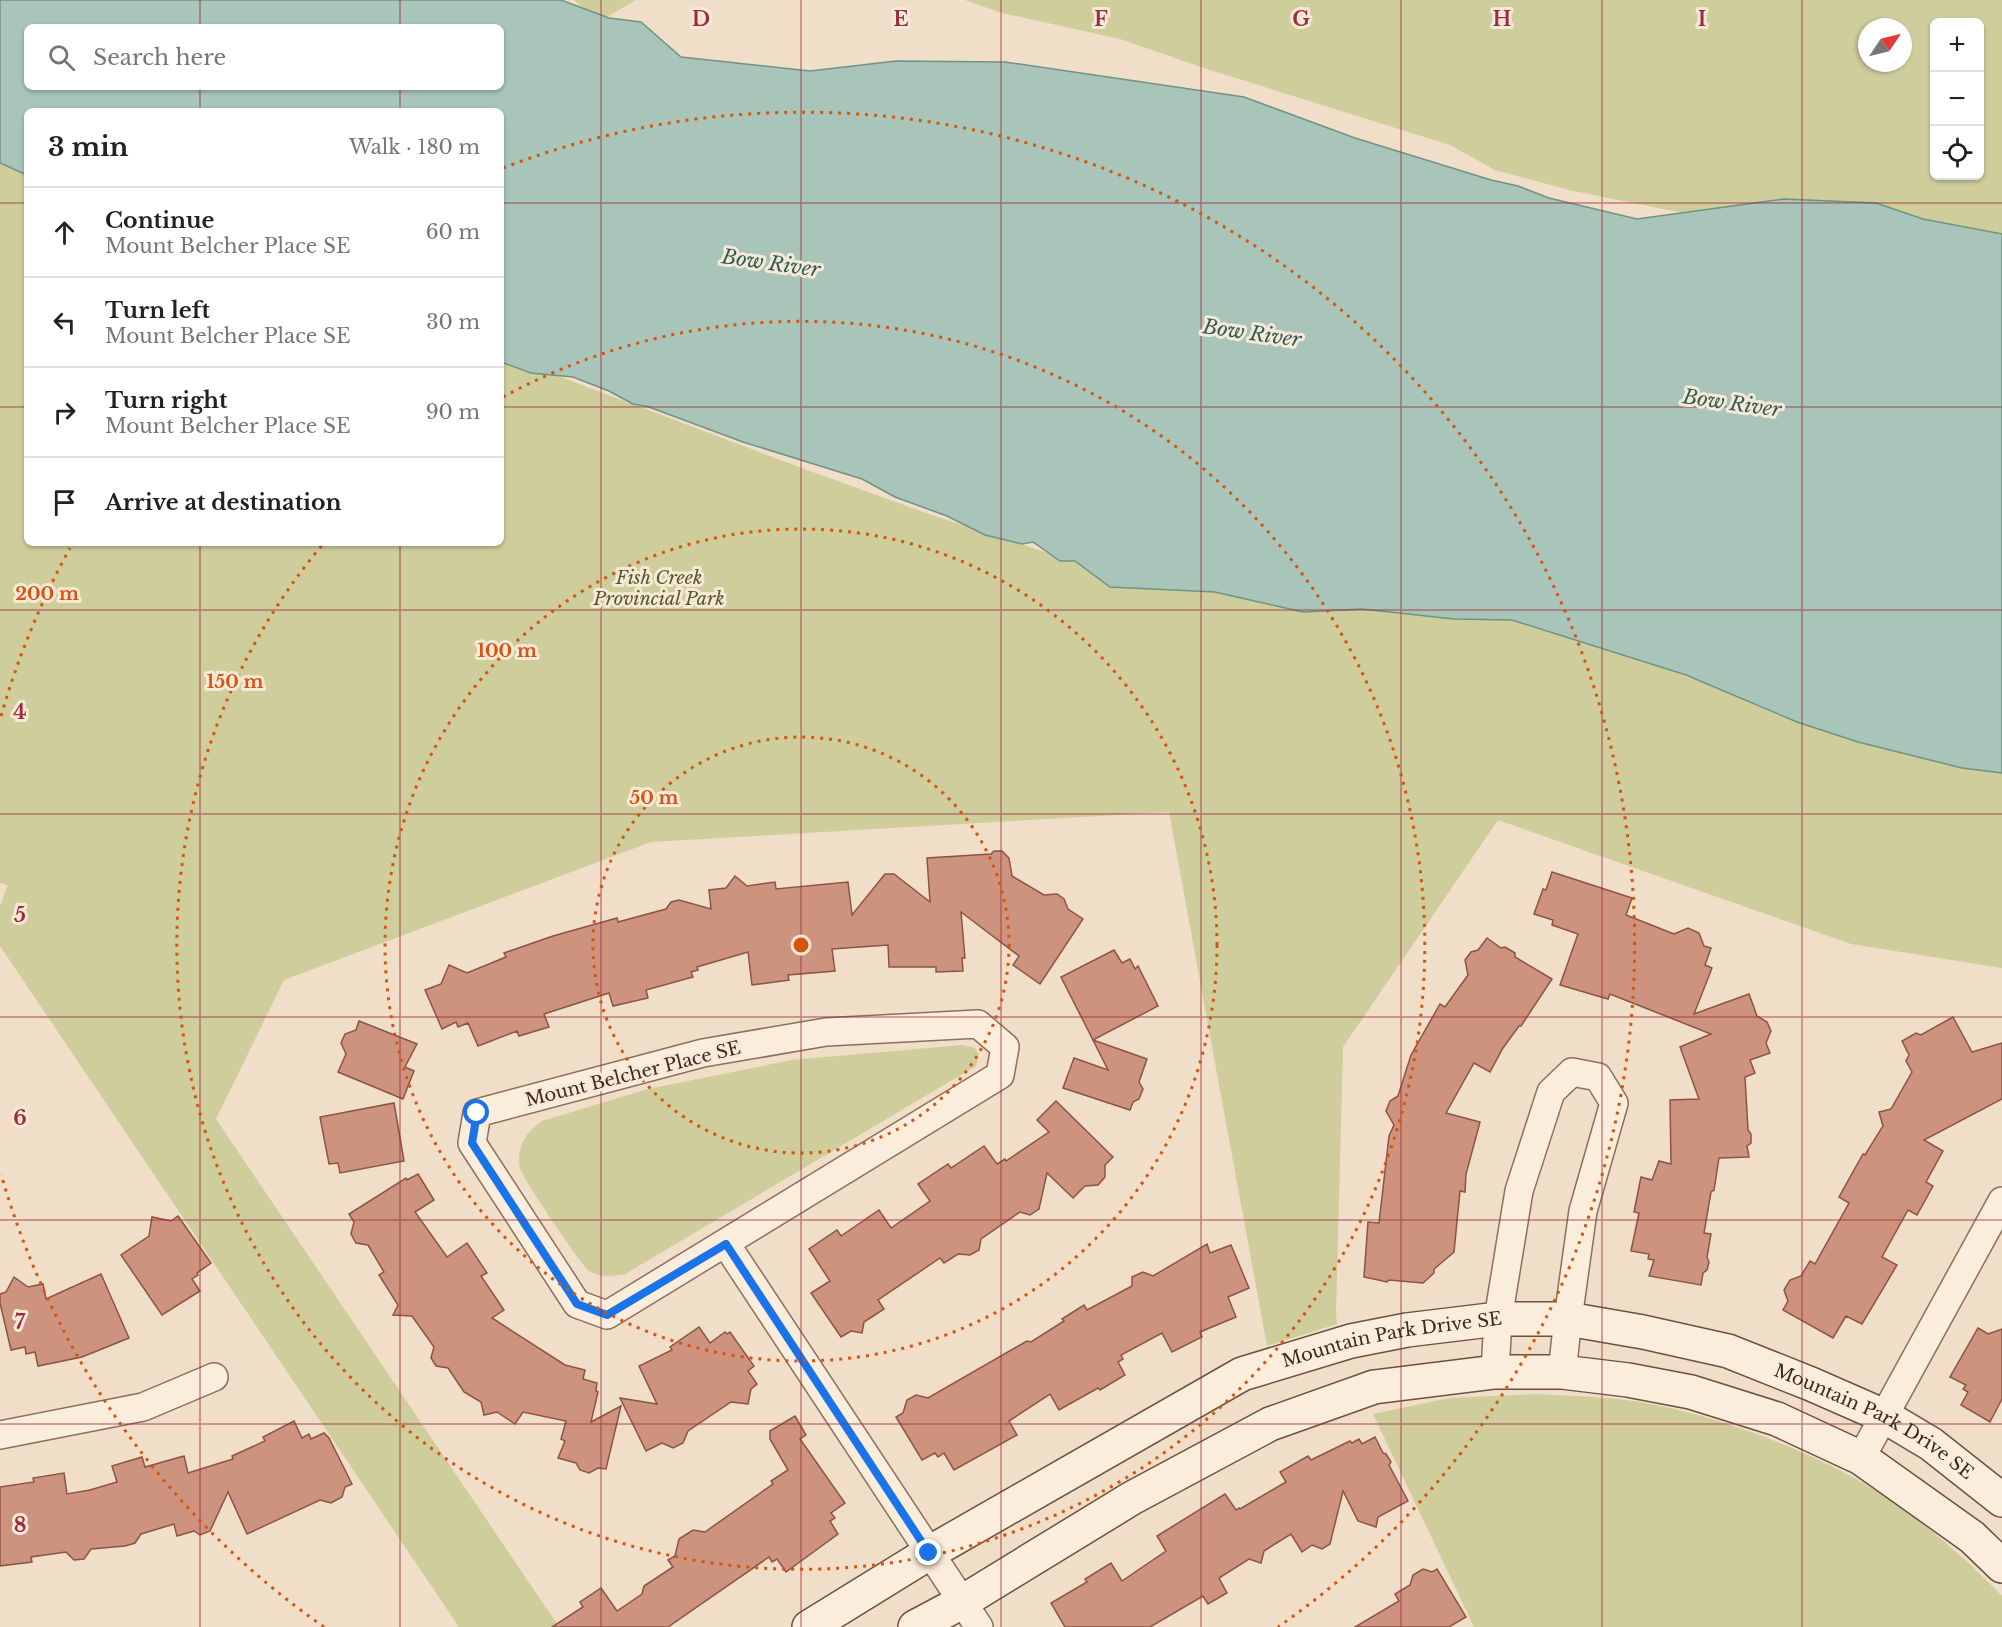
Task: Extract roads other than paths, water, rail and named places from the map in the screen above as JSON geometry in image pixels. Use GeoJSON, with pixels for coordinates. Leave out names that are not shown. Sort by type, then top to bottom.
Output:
{"type":"FeatureCollection","features":[{"type":"Feature","properties":{"kind":"street","name":"Mount Belcher Place SE"},"geometry":{"type":"LineString","coordinates":[[978,1024],[1005,1047],[1000,1075],[726,1244],[607,1315],[577,1304],[472,1143],[477,1113],[704,1053],[826,1032],[978,1024]]}},
{"type":"Feature","properties":{"kind":"street"},"geometry":{"type":"LineString","coordinates":[[1495,1371],[1498,1319],[1519,1191],[1551,1092],[1572,1072],[1598,1077],[1614,1103],[1583,1211],[1562,1372]]}},
{"type":"Feature","properties":{"kind":"street"},"geometry":{"type":"LineString","coordinates":[[1861,1458],[2002,1201]]}},
{"type":"Feature","properties":{"kind":"street"},"geometry":{"type":"LineString","coordinates":[[726,1244],[971,1614]]}},
{"type":"Feature","properties":{"kind":"street","name":"Mountain Park Drive SE"},"geometry":{"type":"LineString","coordinates":[[808,1627],[929,1553],[1242,1374],[1351,1341],[1407,1330],[1498,1319],[1568,1319],[1643,1332],[1728,1351],[1884,1416],[1931,1444],[2002,1500]]}},
{"type":"Feature","properties":{"kind":"street","name":"Mountain Park Drive SE"},"geometry":{"type":"LineString","coordinates":[[915,1627],[971,1614],[1132,1498],[1270,1424],[1374,1387],[1495,1371],[1562,1372],[1628,1380],[1691,1392],[1777,1419],[1861,1458],[1972,1537],[2002,1566]]}},
{"type":"Feature","properties":{"kind":"street"},"geometry":{"type":"LineString","coordinates":[[0,1435],[143,1407],[214,1377]]}},
{"type":"Feature","properties":{"kind":"water","name":"Bow River"},"geometry":{"type":"Polygon","coordinates":[[[0,0],[561,0],[609,18],[641,22],[681,57],[810,71],[896,61],[1005,62],[1244,97],[1355,138],[1491,180],[1518,186],[1549,198],[1637,219],[1784,199],[1876,203],[1923,219],[2002,234],[2002,773],[1962,768],[1858,742],[1797,722],[1686,675],[1512,620],[1454,619],[1362,609],[1303,612],[1215,592],[1110,587],[1075,561],[1060,561],[1033,542],[1022,544],[985,535],[947,516],[895,497],[862,479],[743,442],[649,407],[633,404],[609,391],[573,377],[531,373],[504,363],[504,108],[24,108],[24,174],[0,163],[0,0]]]}},
{"type":"Feature","properties":{"kind":"park label","name":"Fish Creek Provincial Park"},"geometry":{"type":"Point","coordinates":[659,588]}}]}
